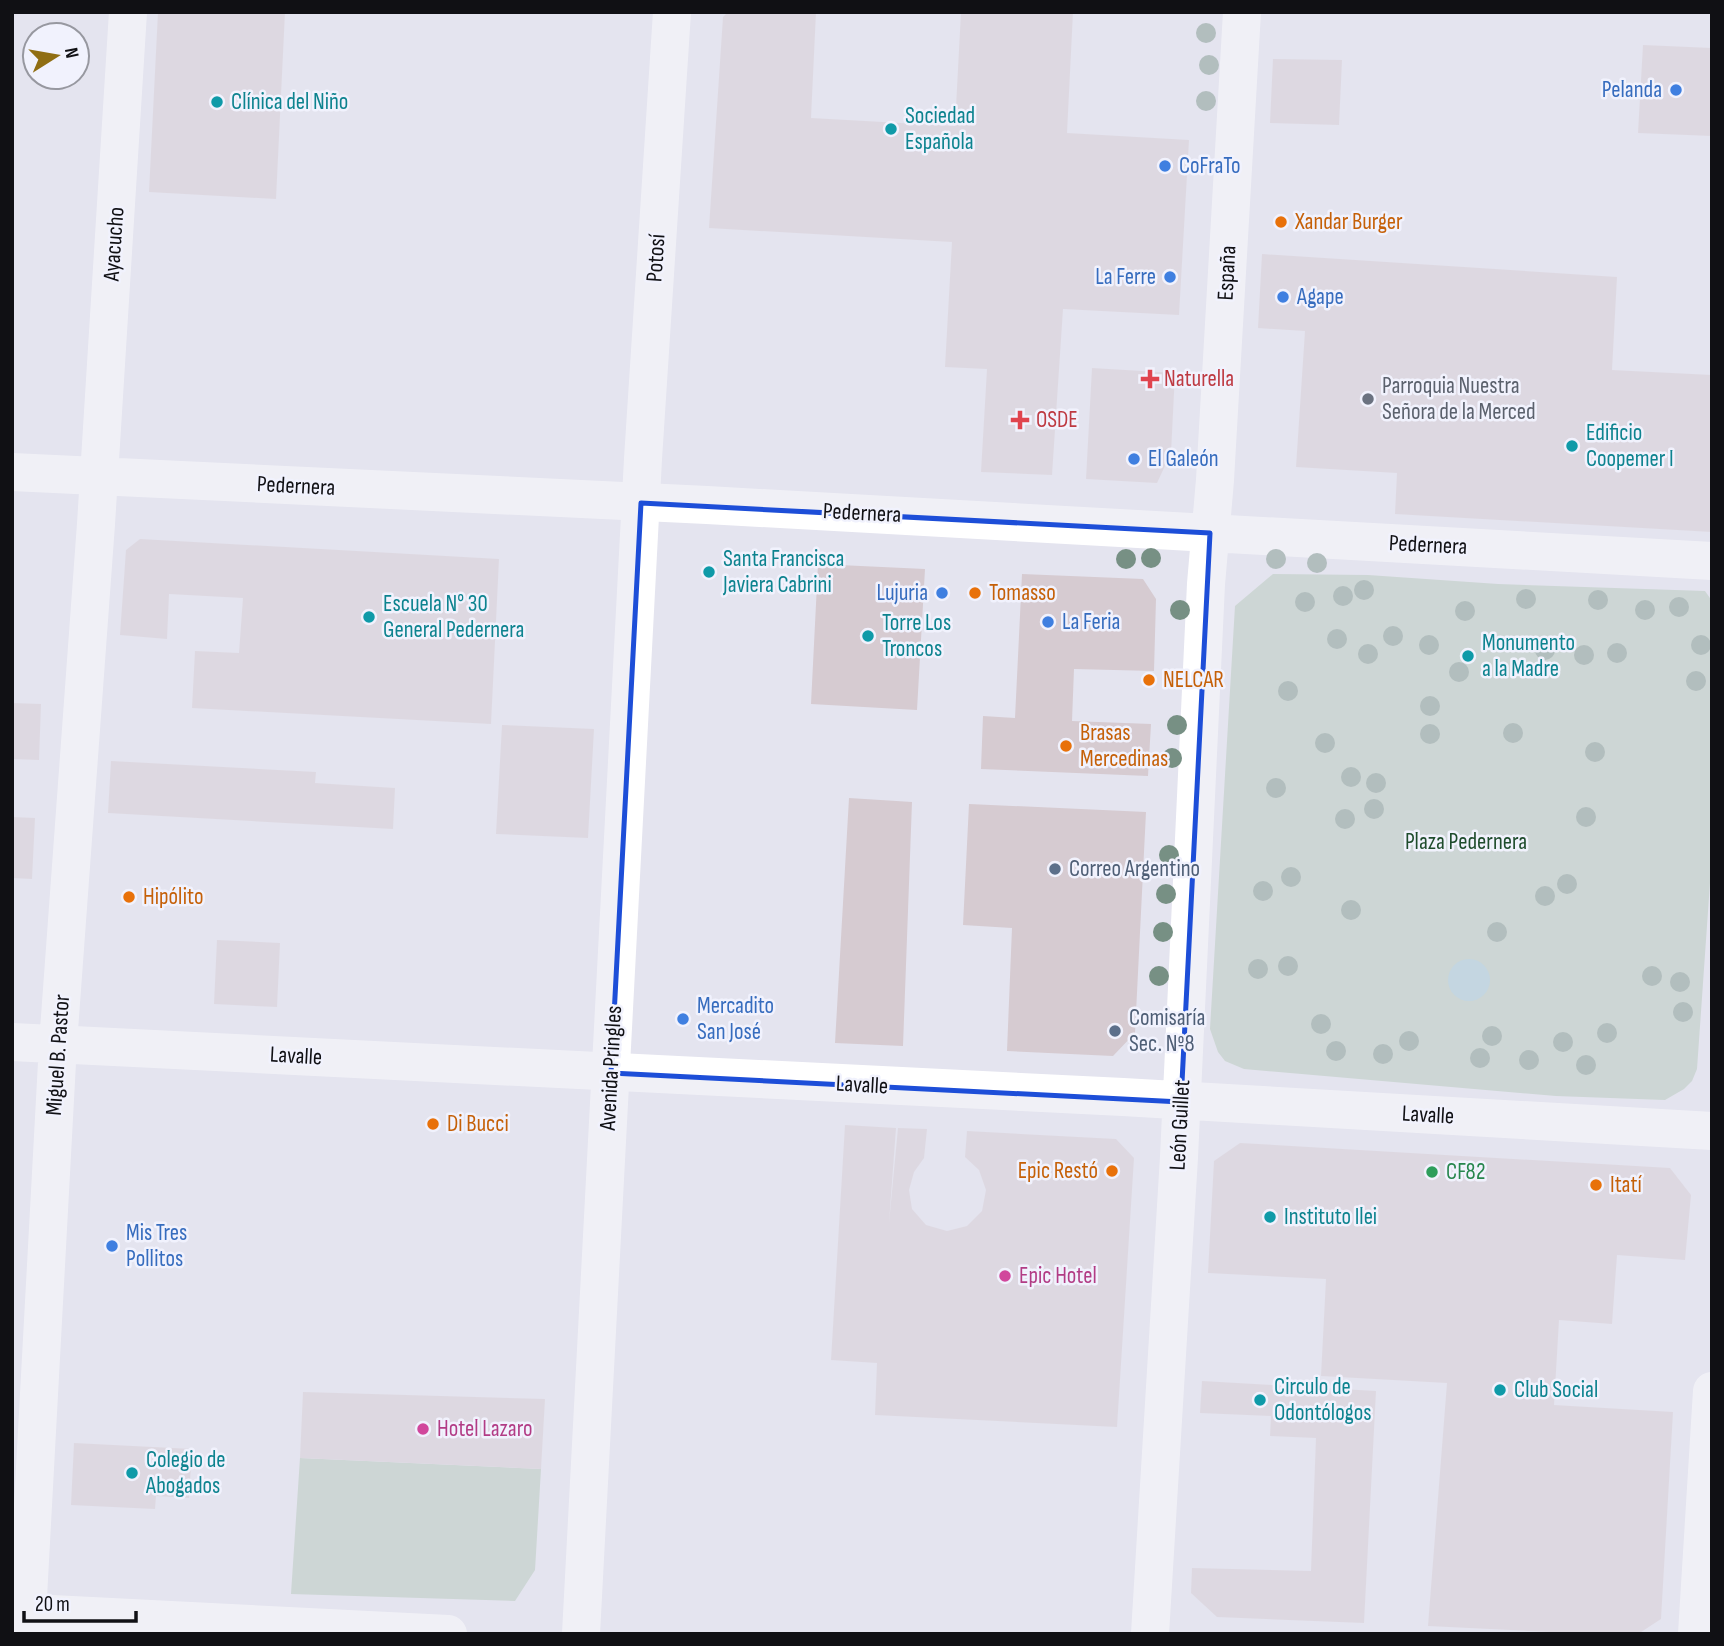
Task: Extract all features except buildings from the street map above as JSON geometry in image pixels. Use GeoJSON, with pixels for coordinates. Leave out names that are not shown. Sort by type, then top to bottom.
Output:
{"type":"FeatureCollection","features":[{"type":"Feature","properties":{"kind":"street","name":"Ayacucho"},"geometry":{"type":"LineString","coordinates":[[99,476],[128,12]]}},
{"type":"Feature","properties":{"kind":"street","name":"Potosí"},"geometry":{"type":"LineString","coordinates":[[641,503],[673,12]]}},
{"type":"Feature","properties":{"kind":"street","name":"España"},"geometry":{"type":"LineString","coordinates":[[1210,533],[1242,12]]}},
{"type":"Feature","properties":{"kind":"street","name":"Pedernera"},"geometry":{"type":"LineString","coordinates":[[12,472],[1712,561]]}},
{"type":"Feature","properties":{"kind":"street","name":"Miguel B. Pastor"},"geometry":{"type":"LineString","coordinates":[[22,1620],[58,1044],[99,476]]}},
{"type":"Feature","properties":{"kind":"street","name":"Avenida Pringles"},"geometry":{"type":"LineString","coordinates":[[581,1634],[641,503]]}},
{"type":"Feature","properties":{"kind":"street","name":"León Guillet"},"geometry":{"type":"LineString","coordinates":[[1150,1634],[1210,533]]}},
{"type":"Feature","properties":{"kind":"street","name":"Lavalle"},"geometry":{"type":"LineString","coordinates":[[12,1042],[1123,1097],[1712,1131]]}},
{"type":"Feature","properties":{"kind":"street"},"geometry":{"type":"LineString","coordinates":[[1697,1634],[1712,1391]]}},
{"type":"Feature","properties":{"kind":"street"},"geometry":{"type":"LineString","coordinates":[[22,1620],[448,1634]]}},
{"type":"Feature","properties":{"kind":"highlighted area"},"geometry":{"type":"Polygon","coordinates":[[[641,503],[1210,533],[1181,1102],[611,1073],[641,503]]]}},
{"type":"Feature","properties":{"kind":"green space","name":"Plaza Pedernera"},"geometry":{"type":"Polygon","coordinates":[[[1273,574],[1368,575],[1498,584],[1705,591],[1712,601],[1712,854],[1697,1069],[1692,1081],[1684,1089],[1665,1100],[1556,1096],[1244,1069],[1225,1061],[1218,1052],[1210,1029],[1235,606],[1273,574]]]}},
{"type":"Feature","properties":{"kind":"green space"},"geometry":{"type":"Polygon","coordinates":[[[300,1458],[541,1469],[535,1570],[515,1601],[291,1594],[300,1458]]]}},
{"type":"Feature","properties":{"kind":"water"},"geometry":{"type":"Polygon","coordinates":[[[1469,959],[1484,965],[1490,980],[1484,995],[1469,1001],[1454,995],[1448,980],[1454,965],[1469,959]]]}},
{"type":"Feature","properties":{"kind":"place","name":"Pelanda"},"geometry":{"type":"Point","coordinates":[1676,90]}},
{"type":"Feature","properties":{"kind":"place","name":"Clínica del Niño"},"geometry":{"type":"Point","coordinates":[217,102]}},
{"type":"Feature","properties":{"kind":"place","name":"Sociedad Española"},"geometry":{"type":"Point","coordinates":[891,129]}},
{"type":"Feature","properties":{"kind":"place","name":"CoFraTo"},"geometry":{"type":"Point","coordinates":[1165,166]}},
{"type":"Feature","properties":{"kind":"place","name":"Xandar Burger"},"geometry":{"type":"Point","coordinates":[1281,222]}},
{"type":"Feature","properties":{"kind":"place","name":"La Ferre"},"geometry":{"type":"Point","coordinates":[1170,277]}},
{"type":"Feature","properties":{"kind":"place","name":"Agape"},"geometry":{"type":"Point","coordinates":[1283,297]}},
{"type":"Feature","properties":{"kind":"place","name":"Naturella"},"geometry":{"type":"Point","coordinates":[1150,379]}},
{"type":"Feature","properties":{"kind":"place","name":"Parroquia Nuestra Señora de la Merced"},"geometry":{"type":"Point","coordinates":[1368,399]}},
{"type":"Feature","properties":{"kind":"place","name":"OSDE"},"geometry":{"type":"Point","coordinates":[1020,420]}},
{"type":"Feature","properties":{"kind":"place","name":"Edificio Coopemer I"},"geometry":{"type":"Point","coordinates":[1572,446]}},
{"type":"Feature","properties":{"kind":"place","name":"El Galeón"},"geometry":{"type":"Point","coordinates":[1134,459]}},
{"type":"Feature","properties":{"kind":"place","name":"Santa Francisca Javiera Cabrini"},"geometry":{"type":"Point","coordinates":[709,572]}},
{"type":"Feature","properties":{"kind":"place","name":"Lujuria"},"geometry":{"type":"Point","coordinates":[942,593]}},
{"type":"Feature","properties":{"kind":"place","name":"Tomasso"},"geometry":{"type":"Point","coordinates":[975,593]}},
{"type":"Feature","properties":{"kind":"place","name":"Escuela N° 30 General Pedernera"},"geometry":{"type":"Point","coordinates":[369,617]}},
{"type":"Feature","properties":{"kind":"place","name":"La Feria"},"geometry":{"type":"Point","coordinates":[1048,622]}},
{"type":"Feature","properties":{"kind":"place","name":"Torre Los Troncos"},"geometry":{"type":"Point","coordinates":[868,636]}},
{"type":"Feature","properties":{"kind":"place","name":"Monumento a la Madre"},"geometry":{"type":"Point","coordinates":[1468,656]}},
{"type":"Feature","properties":{"kind":"place","name":"NELCAR"},"geometry":{"type":"Point","coordinates":[1149,680]}},
{"type":"Feature","properties":{"kind":"place","name":"Brasas Mercedinas"},"geometry":{"type":"Point","coordinates":[1066,746]}},
{"type":"Feature","properties":{"kind":"place","name":"Correo Argentino"},"geometry":{"type":"Point","coordinates":[1055,869]}},
{"type":"Feature","properties":{"kind":"place","name":"Hipólito"},"geometry":{"type":"Point","coordinates":[129,897]}},
{"type":"Feature","properties":{"kind":"place","name":"Mercadito San José"},"geometry":{"type":"Point","coordinates":[683,1019]}},
{"type":"Feature","properties":{"kind":"place","name":"Comisaría Sec. Nº8"},"geometry":{"type":"Point","coordinates":[1115,1031]}},
{"type":"Feature","properties":{"kind":"place","name":"Di Bucci"},"geometry":{"type":"Point","coordinates":[433,1124]}},
{"type":"Feature","properties":{"kind":"place","name":"Epic Restó"},"geometry":{"type":"Point","coordinates":[1112,1171]}},
{"type":"Feature","properties":{"kind":"place","name":"CF82"},"geometry":{"type":"Point","coordinates":[1432,1172]}},
{"type":"Feature","properties":{"kind":"place","name":"Itatí"},"geometry":{"type":"Point","coordinates":[1596,1185]}},
{"type":"Feature","properties":{"kind":"place","name":"Instituto Ilei"},"geometry":{"type":"Point","coordinates":[1270,1217]}},
{"type":"Feature","properties":{"kind":"place","name":"Mis Tres Pollitos"},"geometry":{"type":"Point","coordinates":[112,1246]}},
{"type":"Feature","properties":{"kind":"place","name":"Epic Hotel"},"geometry":{"type":"Point","coordinates":[1005,1276]}},
{"type":"Feature","properties":{"kind":"place","name":"Club Social"},"geometry":{"type":"Point","coordinates":[1500,1390]}},
{"type":"Feature","properties":{"kind":"place","name":"Circulo de Odontólogos"},"geometry":{"type":"Point","coordinates":[1260,1400]}},
{"type":"Feature","properties":{"kind":"place","name":"Hotel Lazaro"},"geometry":{"type":"Point","coordinates":[423,1429]}},
{"type":"Feature","properties":{"kind":"place","name":"Colegio de Abogados"},"geometry":{"type":"Point","coordinates":[132,1473]}}]}
